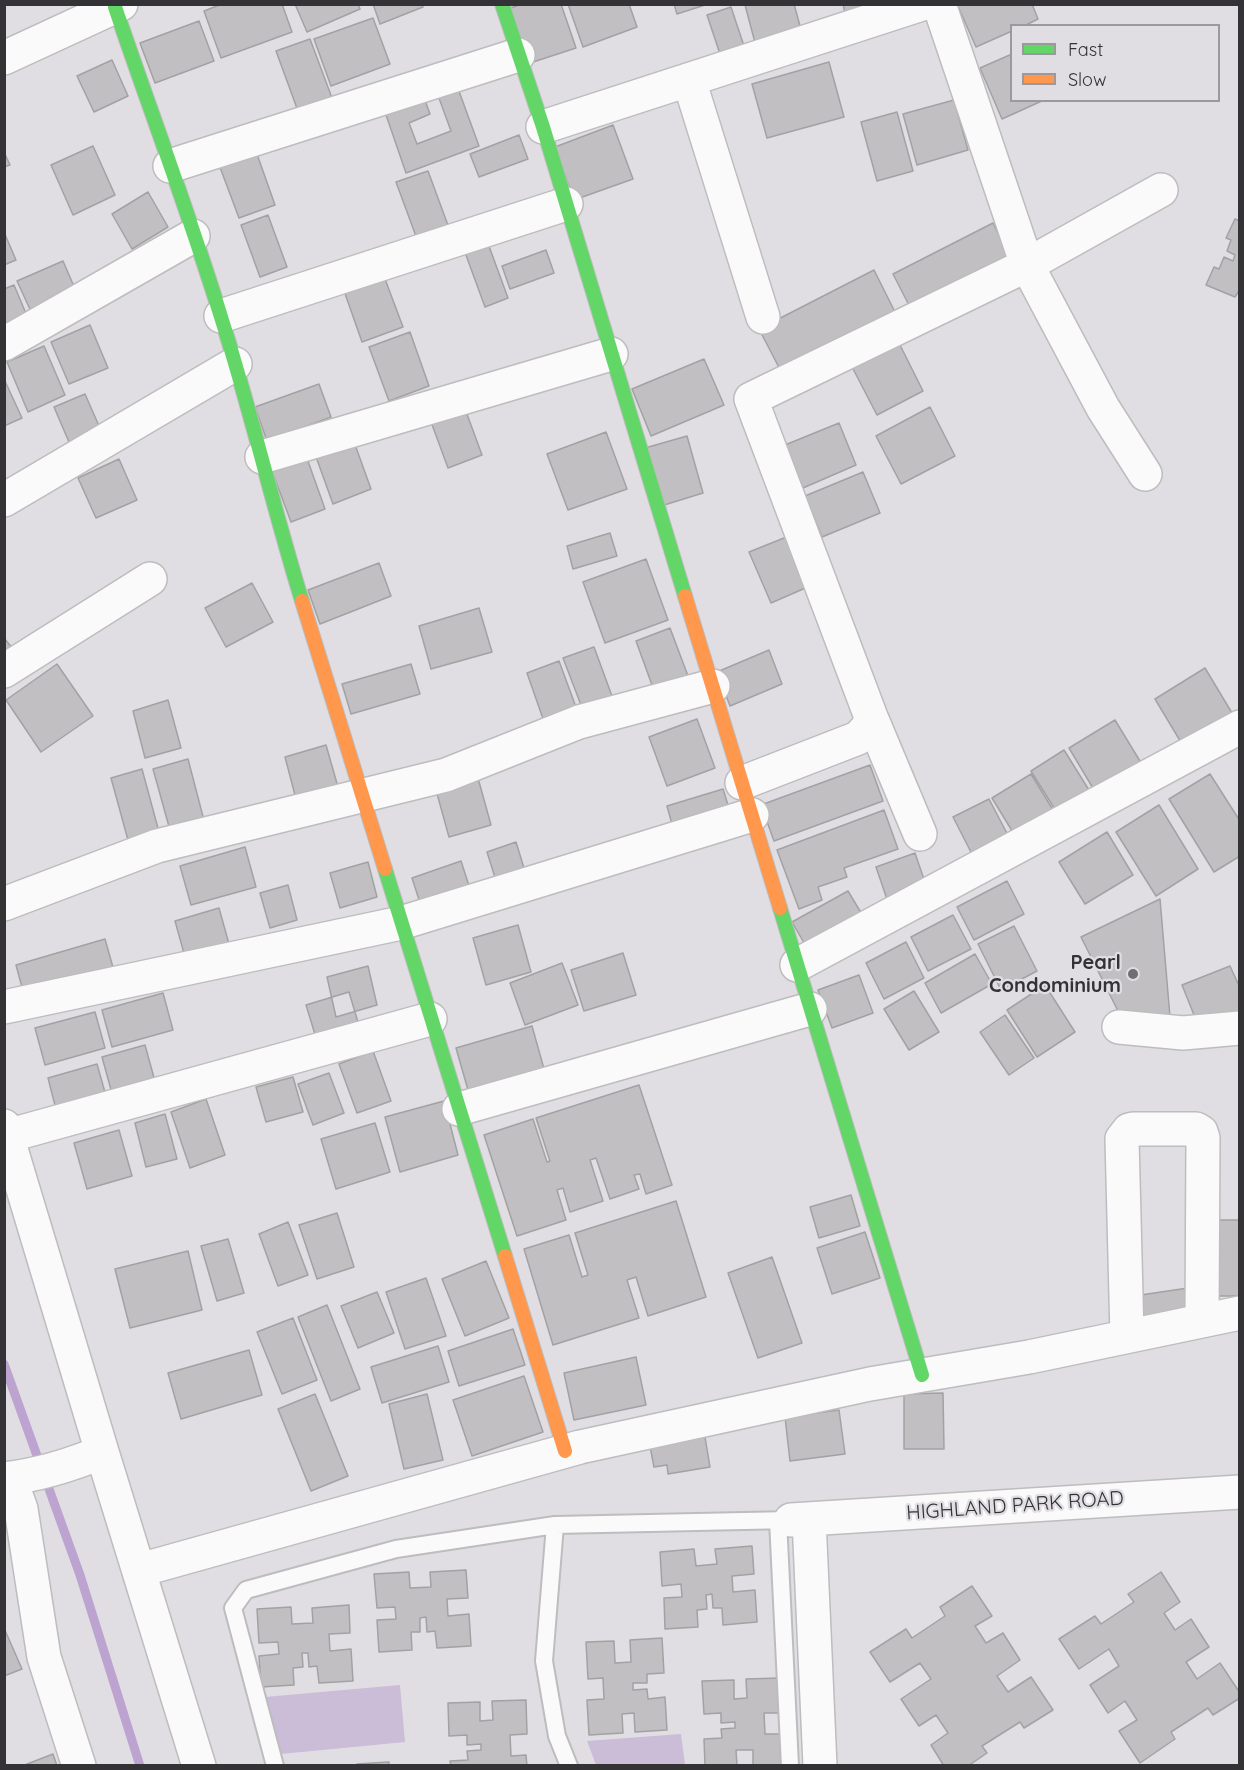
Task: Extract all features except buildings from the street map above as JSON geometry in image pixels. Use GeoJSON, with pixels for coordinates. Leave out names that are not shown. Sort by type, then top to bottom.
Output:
{"type":"FeatureCollection","features":[{"type":"Feature","properties":{"kind":"street"},"geometry":{"type":"LineString","coordinates":[[502,4],[543,127],[922,1375]]}},
{"type":"Feature","properties":{"kind":"street"},"geometry":{"type":"LineString","coordinates":[[543,127],[922,4]]}},
{"type":"Feature","properties":{"kind":"street"},"geometry":{"type":"LineString","coordinates":[[939,4],[1027,265],[1103,408],[1145,474]]}},
{"type":"Feature","properties":{"kind":"street"},"geometry":{"type":"LineString","coordinates":[[4,58],[118,6],[192,236],[221,316],[282,536],[565,1451]]}},
{"type":"Feature","properties":{"kind":"street"},"geometry":{"type":"LineString","coordinates":[[170,166],[519,55]]}},
{"type":"Feature","properties":{"kind":"street"},"geometry":{"type":"LineString","coordinates":[[688,80],[763,317]]}},
{"type":"Feature","properties":{"kind":"street"},"geometry":{"type":"LineString","coordinates":[[920,834],[871,717],[751,399],[1027,265],[1161,190]]}},
{"type":"Feature","properties":{"kind":"street"},"geometry":{"type":"LineString","coordinates":[[221,316],[566,204]]}},
{"type":"Feature","properties":{"kind":"street"},"geometry":{"type":"LineString","coordinates":[[4,344],[192,236]]}},
{"type":"Feature","properties":{"kind":"street"},"geometry":{"type":"LineString","coordinates":[[261,457],[611,354]]}},
{"type":"Feature","properties":{"kind":"street"},"geometry":{"type":"LineString","coordinates":[[4,500],[235,364]]}},
{"type":"Feature","properties":{"kind":"street"},"geometry":{"type":"LineString","coordinates":[[4,671],[150,579]]}},
{"type":"Feature","properties":{"kind":"street"},"geometry":{"type":"LineString","coordinates":[[4,904],[157,846],[446,775],[579,722],[712,686]]}},
{"type":"Feature","properties":{"kind":"street"},"geometry":{"type":"LineString","coordinates":[[742,783],[858,738],[868,727],[871,717]]}},
{"type":"Feature","properties":{"kind":"street"},"geometry":{"type":"LineString","coordinates":[[797,965],[1239,727]]}},
{"type":"Feature","properties":{"kind":"street"},"geometry":{"type":"LineString","coordinates":[[4,1007],[401,923],[752,815]]}},
{"type":"Feature","properties":{"kind":"street"},"geometry":{"type":"LineString","coordinates":[[459,1109],[810,1010]]}},
{"type":"Feature","properties":{"kind":"street"},"geometry":{"type":"LineString","coordinates":[[199,1766],[140,1570],[88,1458],[6,1131],[430,1019]]}},
{"type":"Feature","properties":{"kind":"street"},"geometry":{"type":"LineString","coordinates":[[1119,1027],[1184,1034],[1239,1028]]}},
{"type":"Feature","properties":{"kind":"street"},"geometry":{"type":"LineString","coordinates":[[1127,1336],[1122,1139],[1128,1131],[1133,1129],[1196,1129],[1201,1132],[1203,1138],[1202,1320]]}},
{"type":"Feature","properties":{"kind":"street"},"geometry":{"type":"LineString","coordinates":[[140,1570],[565,1451],[734,1412],[922,1375],[1029,1357],[1239,1313]]}},
{"type":"Feature","properties":{"kind":"street"},"geometry":{"type":"LineString","coordinates":[[79,1766],[44,1657],[13,1522],[12,1478],[88,1458]]}},
{"type":"Feature","properties":{"kind":"street","name":"HIGHLAND PARK ROAD"},"geometry":{"type":"LineString","coordinates":[[793,1520],[1239,1491]]}},
{"type":"Feature","properties":{"kind":"street"},"geometry":{"type":"LineString","coordinates":[[793,1520],[820,1766]]}},
{"type":"Feature","properties":{"kind":"lane"},"geometry":{"type":"LineString","coordinates":[[275,1766],[233,1608],[246,1590],[396,1549],[555,1525],[793,1520],[790,1766]]}},
{"type":"Feature","properties":{"kind":"lane"},"geometry":{"type":"LineString","coordinates":[[555,1525],[544,1661],[557,1736],[569,1766]]}},
{"type":"Feature","properties":{"kind":"shaded area"},"geometry":{"type":"Polygon","coordinates":[[[400,1685],[405,1742],[281,1754],[265,1697],[400,1685]]]}},
{"type":"Feature","properties":{"kind":"shaded area"},"geometry":{"type":"Polygon","coordinates":[[[681,1734],[685,1765],[596,1765],[587,1741],[681,1734]]]}},
{"type":"Feature","properties":{"kind":"waterway"},"geometry":{"type":"LineString","coordinates":[[4,1364],[80,1575],[140,1766]]}},
{"type":"Feature","properties":{"kind":"traffic: fast"},"geometry":{"type":"LineString","coordinates":[[502,4],[543,127],[685,596]]}},
{"type":"Feature","properties":{"kind":"traffic: fast"},"geometry":{"type":"LineString","coordinates":[[115,7],[209,278],[302,601]]}},
{"type":"Feature","properties":{"kind":"traffic: fast"},"geometry":{"type":"LineString","coordinates":[[385,869],[505,1256]]}},
{"type":"Feature","properties":{"kind":"traffic: fast"},"geometry":{"type":"LineString","coordinates":[[780,908],[922,1375]]}},
{"type":"Feature","properties":{"kind":"traffic: slow"},"geometry":{"type":"LineString","coordinates":[[685,596],[780,908]]}},
{"type":"Feature","properties":{"kind":"traffic: slow"},"geometry":{"type":"LineString","coordinates":[[302,601],[385,869]]}},
{"type":"Feature","properties":{"kind":"traffic: slow"},"geometry":{"type":"LineString","coordinates":[[505,1256],[565,1451]]}},
{"type":"Feature","properties":{"kind":"place","name":"Pearl Condominium"},"geometry":{"type":"Point","coordinates":[1133,974]}}]}
